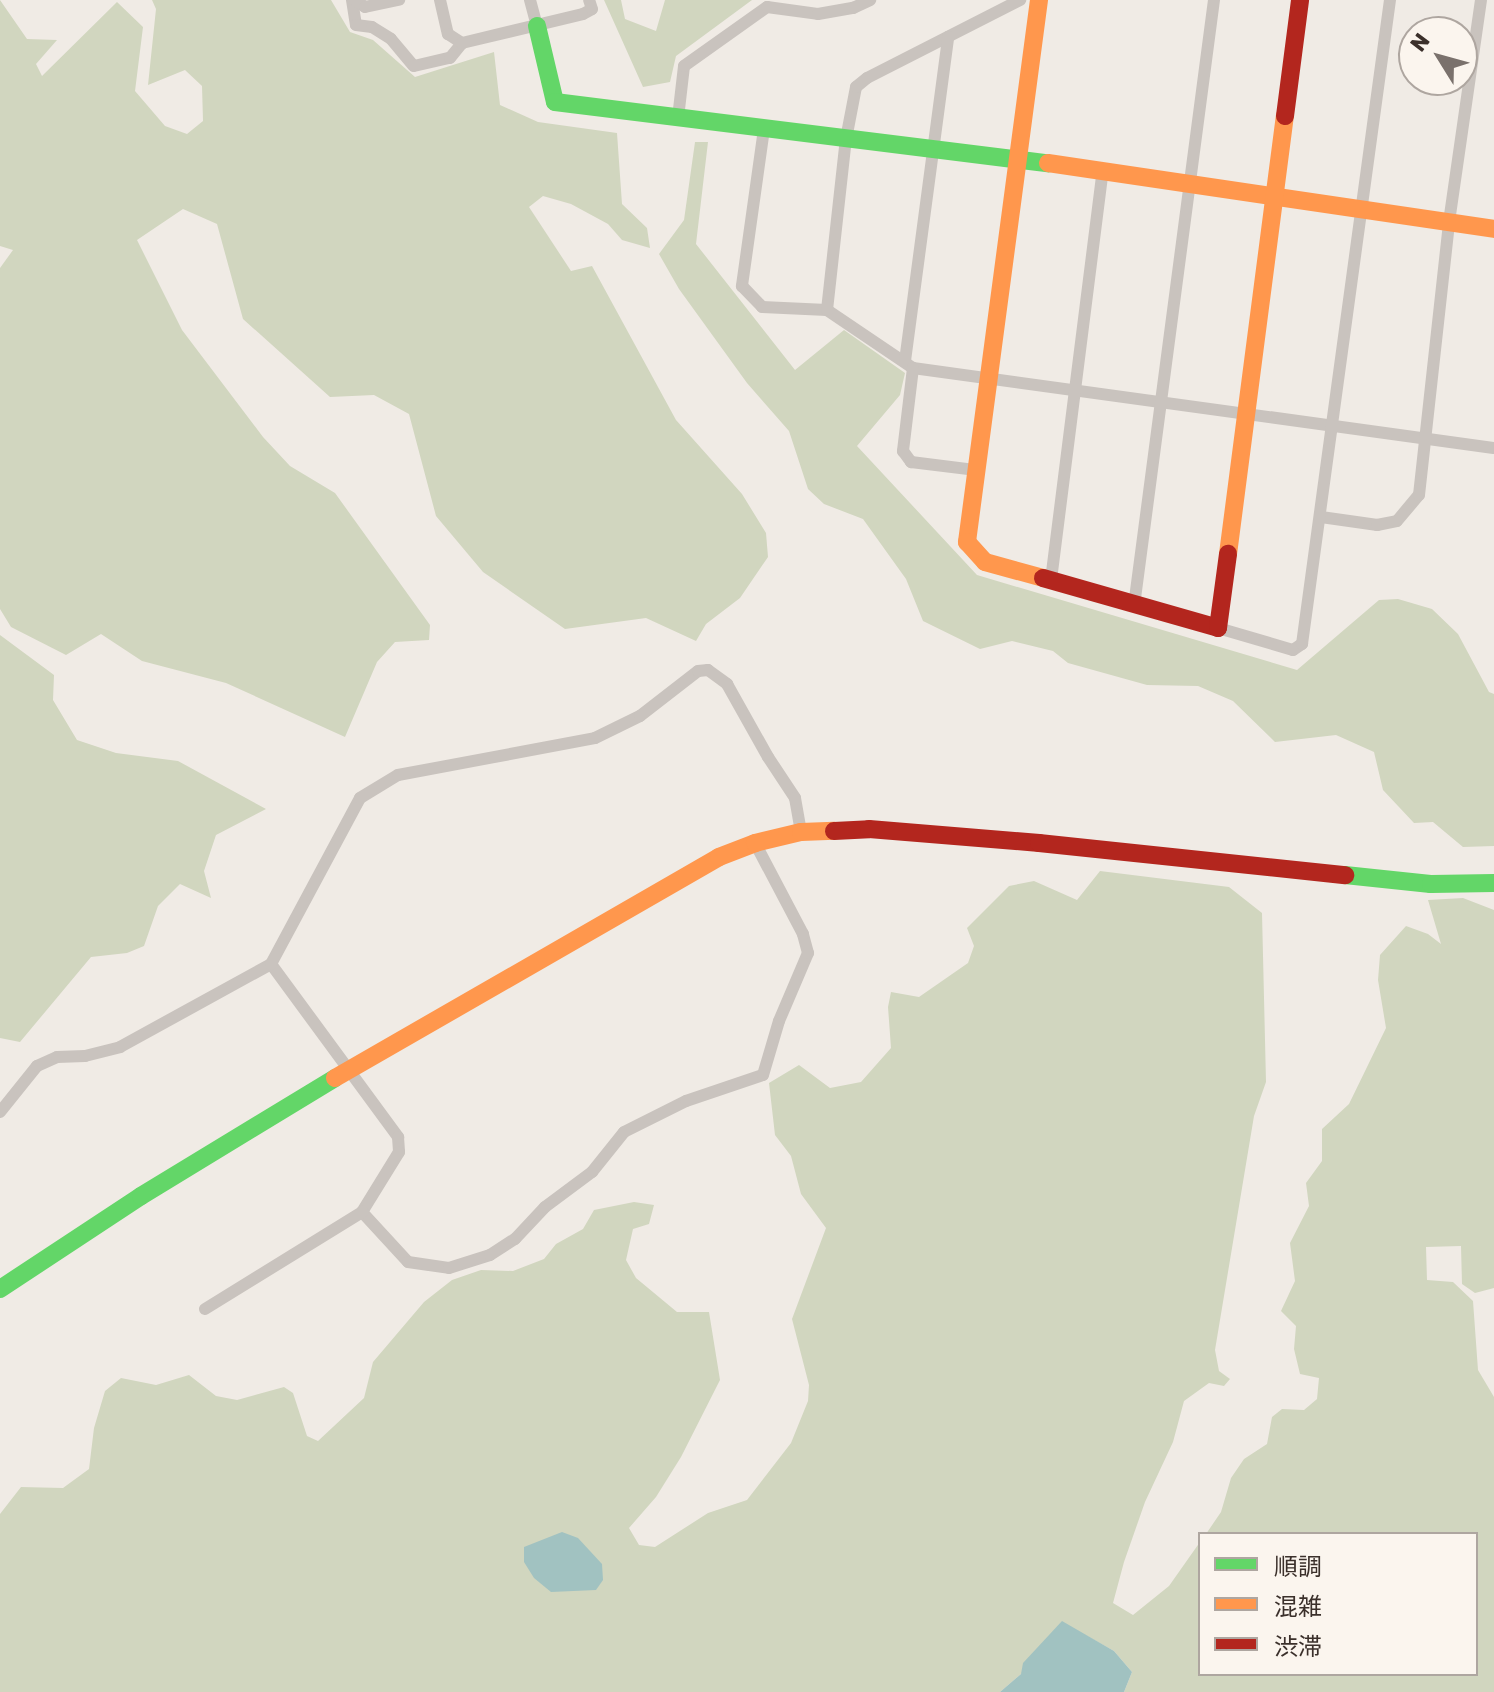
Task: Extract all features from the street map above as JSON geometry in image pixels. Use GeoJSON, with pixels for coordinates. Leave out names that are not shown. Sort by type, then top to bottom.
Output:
{"type":"FeatureCollection","features":[{"type":"Feature","properties":{"kind":"street"},"geometry":{"type":"LineString","coordinates":[[353,0],[365,7],[399,0]]}},
{"type":"Feature","properties":{"kind":"street"},"geometry":{"type":"LineString","coordinates":[[353,0],[356,25],[372,27],[391,39],[414,66],[450,58],[462,43],[583,14],[592,9],[589,0]]}},
{"type":"Feature","properties":{"kind":"street"},"geometry":{"type":"LineString","coordinates":[[440,0],[448,34],[462,43]]}},
{"type":"Feature","properties":{"kind":"street"},"geometry":{"type":"LineString","coordinates":[[530,0],[555,102],[1019,159],[1494,229]]}},
{"type":"Feature","properties":{"kind":"street"},"geometry":{"type":"LineString","coordinates":[[678,118],[684,66],[767,7],[818,14],[853,8],[870,0]]}},
{"type":"Feature","properties":{"kind":"street"},"geometry":{"type":"LineString","coordinates":[[827,310],[846,139],[856,87],[867,78],[1020,0]]}},
{"type":"Feature","properties":{"kind":"street"},"geometry":{"type":"LineString","coordinates":[[1039,0],[967,542],[985,562],[1293,650],[1302,644],[1321,517],[1390,0]]}},
{"type":"Feature","properties":{"kind":"street"},"geometry":{"type":"LineString","coordinates":[[1134,606],[1214,0]]}},
{"type":"Feature","properties":{"kind":"street"},"geometry":{"type":"LineString","coordinates":[[1218,628],[1300,0]]}},
{"type":"Feature","properties":{"kind":"street"},"geometry":{"type":"LineString","coordinates":[[1321,517],[1377,525],[1397,521],[1419,495],[1449,222],[1481,0]]}},
{"type":"Feature","properties":{"kind":"street"},"geometry":{"type":"LineString","coordinates":[[948,37],[909,364],[903,451],[911,462],[975,470]]}},
{"type":"Feature","properties":{"kind":"street"},"geometry":{"type":"LineString","coordinates":[[764,129],[742,286],[762,307],[827,310],[909,364],[1160,403],[1494,448]]}},
{"type":"Feature","properties":{"kind":"street"},"geometry":{"type":"LineString","coordinates":[[1051,580],[1103,171]]}},
{"type":"Feature","properties":{"kind":"street"},"geometry":{"type":"LineString","coordinates":[[0,1112],[37,1066],[57,1057],[85,1056],[120,1047],[271,964],[360,798],[398,775],[595,738],[640,716],[698,671],[719,675],[727,684],[795,798],[801,832]]}},
{"type":"Feature","properties":{"kind":"street"},"geometry":{"type":"LineString","coordinates":[[0,1289],[141,1196],[348,1070],[719,857],[755,843],[801,832],[869,829],[1039,843],[1431,884],[1494,883]]}},
{"type":"Feature","properties":{"kind":"street"},"geometry":{"type":"LineString","coordinates":[[362,1212],[408,1262],[449,1268],[490,1255],[515,1239],[545,1207],[592,1172],[624,1132],[686,1101],[763,1075],[779,1021],[808,953],[803,934],[755,843]]}},
{"type":"Feature","properties":{"kind":"street"},"geometry":{"type":"LineString","coordinates":[[205,1309],[362,1212],[401,1147],[398,1137],[271,964]]}},
{"type":"Feature","properties":{"kind":"green space"},"geometry":{"type":"Polygon","coordinates":[[[0,0],[27,39],[57,40],[36,64],[42,76],[117,2],[143,27],[135,91],[165,126],[187,134],[203,121],[202,86],[185,70],[148,85],[156,9],[152,0],[331,0],[350,32],[373,40],[415,77],[494,52],[500,105],[538,122],[617,133],[622,204],[647,228],[650,248],[622,240],[608,224],[571,204],[543,196],[529,207],[571,271],[592,266],[676,420],[742,494],[766,533],[768,557],[740,598],[706,624],[696,641],[646,618],[565,629],[483,572],[436,516],[409,414],[374,395],[330,397],[243,319],[217,224],[183,209],[137,240],[182,330],[263,437],[290,466],[335,493],[430,625],[429,640],[395,642],[377,662],[345,737],[226,683],[142,661],[101,634],[66,655],[11,627],[0,609],[0,268],[13,250],[0,246],[0,0]]]}},
{"type":"Feature","properties":{"kind":"green space"},"geometry":{"type":"Polygon","coordinates":[[[604,0],[621,0],[625,19],[656,31],[665,0],[752,0],[676,56],[670,82],[643,87],[604,0]]]}},
{"type":"Feature","properties":{"kind":"green space"},"geometry":{"type":"Polygon","coordinates":[[[695,142],[708,142],[696,244],[795,370],[844,330],[905,373],[900,395],[857,446],[977,575],[1297,670],[1379,600],[1398,599],[1432,609],[1458,634],[1489,692],[1494,694],[1494,846],[1463,847],[1433,822],[1414,823],[1383,790],[1374,752],[1336,735],[1275,742],[1233,701],[1198,686],[1147,685],[1068,663],[1053,651],[1012,641],[980,649],[923,621],[906,579],[863,519],[824,504],[808,489],[789,431],[747,383],[679,289],[659,254],[684,220],[695,142]]]}},
{"type":"Feature","properties":{"kind":"green space"},"geometry":{"type":"Polygon","coordinates":[[[0,635],[54,675],[53,700],[77,740],[116,753],[178,761],[266,809],[216,835],[204,871],[211,898],[180,884],[158,906],[144,946],[127,953],[91,957],[20,1042],[0,1038],[0,635]]]}},
{"type":"Feature","properties":{"kind":"green space"},"geometry":{"type":"Polygon","coordinates":[[[1100,871],[1229,887],[1262,913],[1266,1082],[1254,1116],[1215,1350],[1219,1371],[1230,1379],[1224,1386],[1209,1383],[1184,1401],[1173,1442],[1145,1502],[1113,1603],[1133,1615],[1169,1586],[1198,1545],[1198,1676],[1478,1676],[1478,1532],[1207,1532],[1221,1512],[1231,1478],[1244,1459],[1267,1444],[1272,1417],[1282,1409],[1304,1410],[1317,1399],[1319,1378],[1300,1374],[1294,1349],[1296,1326],[1281,1311],[1295,1281],[1290,1243],[1309,1206],[1306,1183],[1322,1161],[1322,1129],[1349,1104],[1386,1028],[1378,980],[1380,955],[1406,926],[1428,934],[1441,944],[1428,900],[1463,898],[1494,910],[1494,1288],[1475,1293],[1462,1284],[1461,1246],[1426,1247],[1427,1280],[1453,1282],[1473,1301],[1478,1370],[1494,1397],[1494,1692],[1124,1692],[1132,1672],[1114,1651],[1062,1622],[1021,1674],[1000,1692],[0,1692],[0,1514],[21,1487],[63,1488],[89,1469],[94,1428],[105,1391],[121,1378],[156,1385],[189,1375],[216,1396],[237,1400],[284,1387],[293,1393],[307,1436],[318,1441],[364,1398],[373,1362],[424,1302],[452,1280],[481,1270],[513,1271],[544,1259],[556,1244],[583,1229],[594,1210],[634,1202],[654,1205],[649,1224],[633,1229],[626,1260],[636,1278],[677,1312],[709,1312],[720,1380],[681,1457],[656,1497],[629,1528],[639,1545],[655,1547],[708,1513],[747,1500],[791,1443],[808,1401],[809,1385],[792,1319],[826,1228],[801,1194],[791,1156],[775,1135],[769,1083],[799,1065],[830,1088],[861,1082],[891,1048],[888,1007],[891,992],[919,997],[968,963],[974,946],[967,928],[1009,886],[1034,881],[1077,900],[1100,871]]]}},
{"type":"Feature","properties":{"kind":"water"},"geometry":{"type":"Polygon","coordinates":[[[562,1532],[578,1538],[602,1564],[603,1580],[596,1590],[551,1592],[534,1578],[524,1562],[524,1547],[562,1532]]]}},
{"type":"Feature","properties":{"kind":"water"},"geometry":{"type":"Polygon","coordinates":[[[1062,1621],[1114,1651],[1132,1672],[1124,1692],[1000,1692],[1021,1674],[1023,1663],[1062,1621]]]}},
{"type":"Feature","properties":{"kind":"traffic: fast"},"geometry":{"type":"LineString","coordinates":[[537,26],[555,102],[1048,163]]}},
{"type":"Feature","properties":{"kind":"traffic: fast"},"geometry":{"type":"LineString","coordinates":[[1345,875],[1431,884],[1494,883]]}},
{"type":"Feature","properties":{"kind":"traffic: fast"},"geometry":{"type":"LineString","coordinates":[[0,1289],[141,1196],[335,1078]]}},
{"type":"Feature","properties":{"kind":"traffic: slow"},"geometry":{"type":"LineString","coordinates":[[1039,0],[967,542],[985,562],[1043,578]]}},
{"type":"Feature","properties":{"kind":"traffic: slow"},"geometry":{"type":"LineString","coordinates":[[1228,554],[1285,116]]}},
{"type":"Feature","properties":{"kind":"traffic: slow"},"geometry":{"type":"LineString","coordinates":[[1048,163],[1494,229]]}},
{"type":"Feature","properties":{"kind":"traffic: slow"},"geometry":{"type":"LineString","coordinates":[[335,1078],[719,857],[755,843],[801,832],[834,831]]}},
{"type":"Feature","properties":{"kind":"traffic: jam"},"geometry":{"type":"LineString","coordinates":[[1285,116],[1300,0]]}},
{"type":"Feature","properties":{"kind":"traffic: jam"},"geometry":{"type":"LineString","coordinates":[[1043,578],[1218,628],[1228,554]]}},
{"type":"Feature","properties":{"kind":"traffic: jam"},"geometry":{"type":"LineString","coordinates":[[834,831],[869,829],[1039,843],[1345,875]]}}]}
